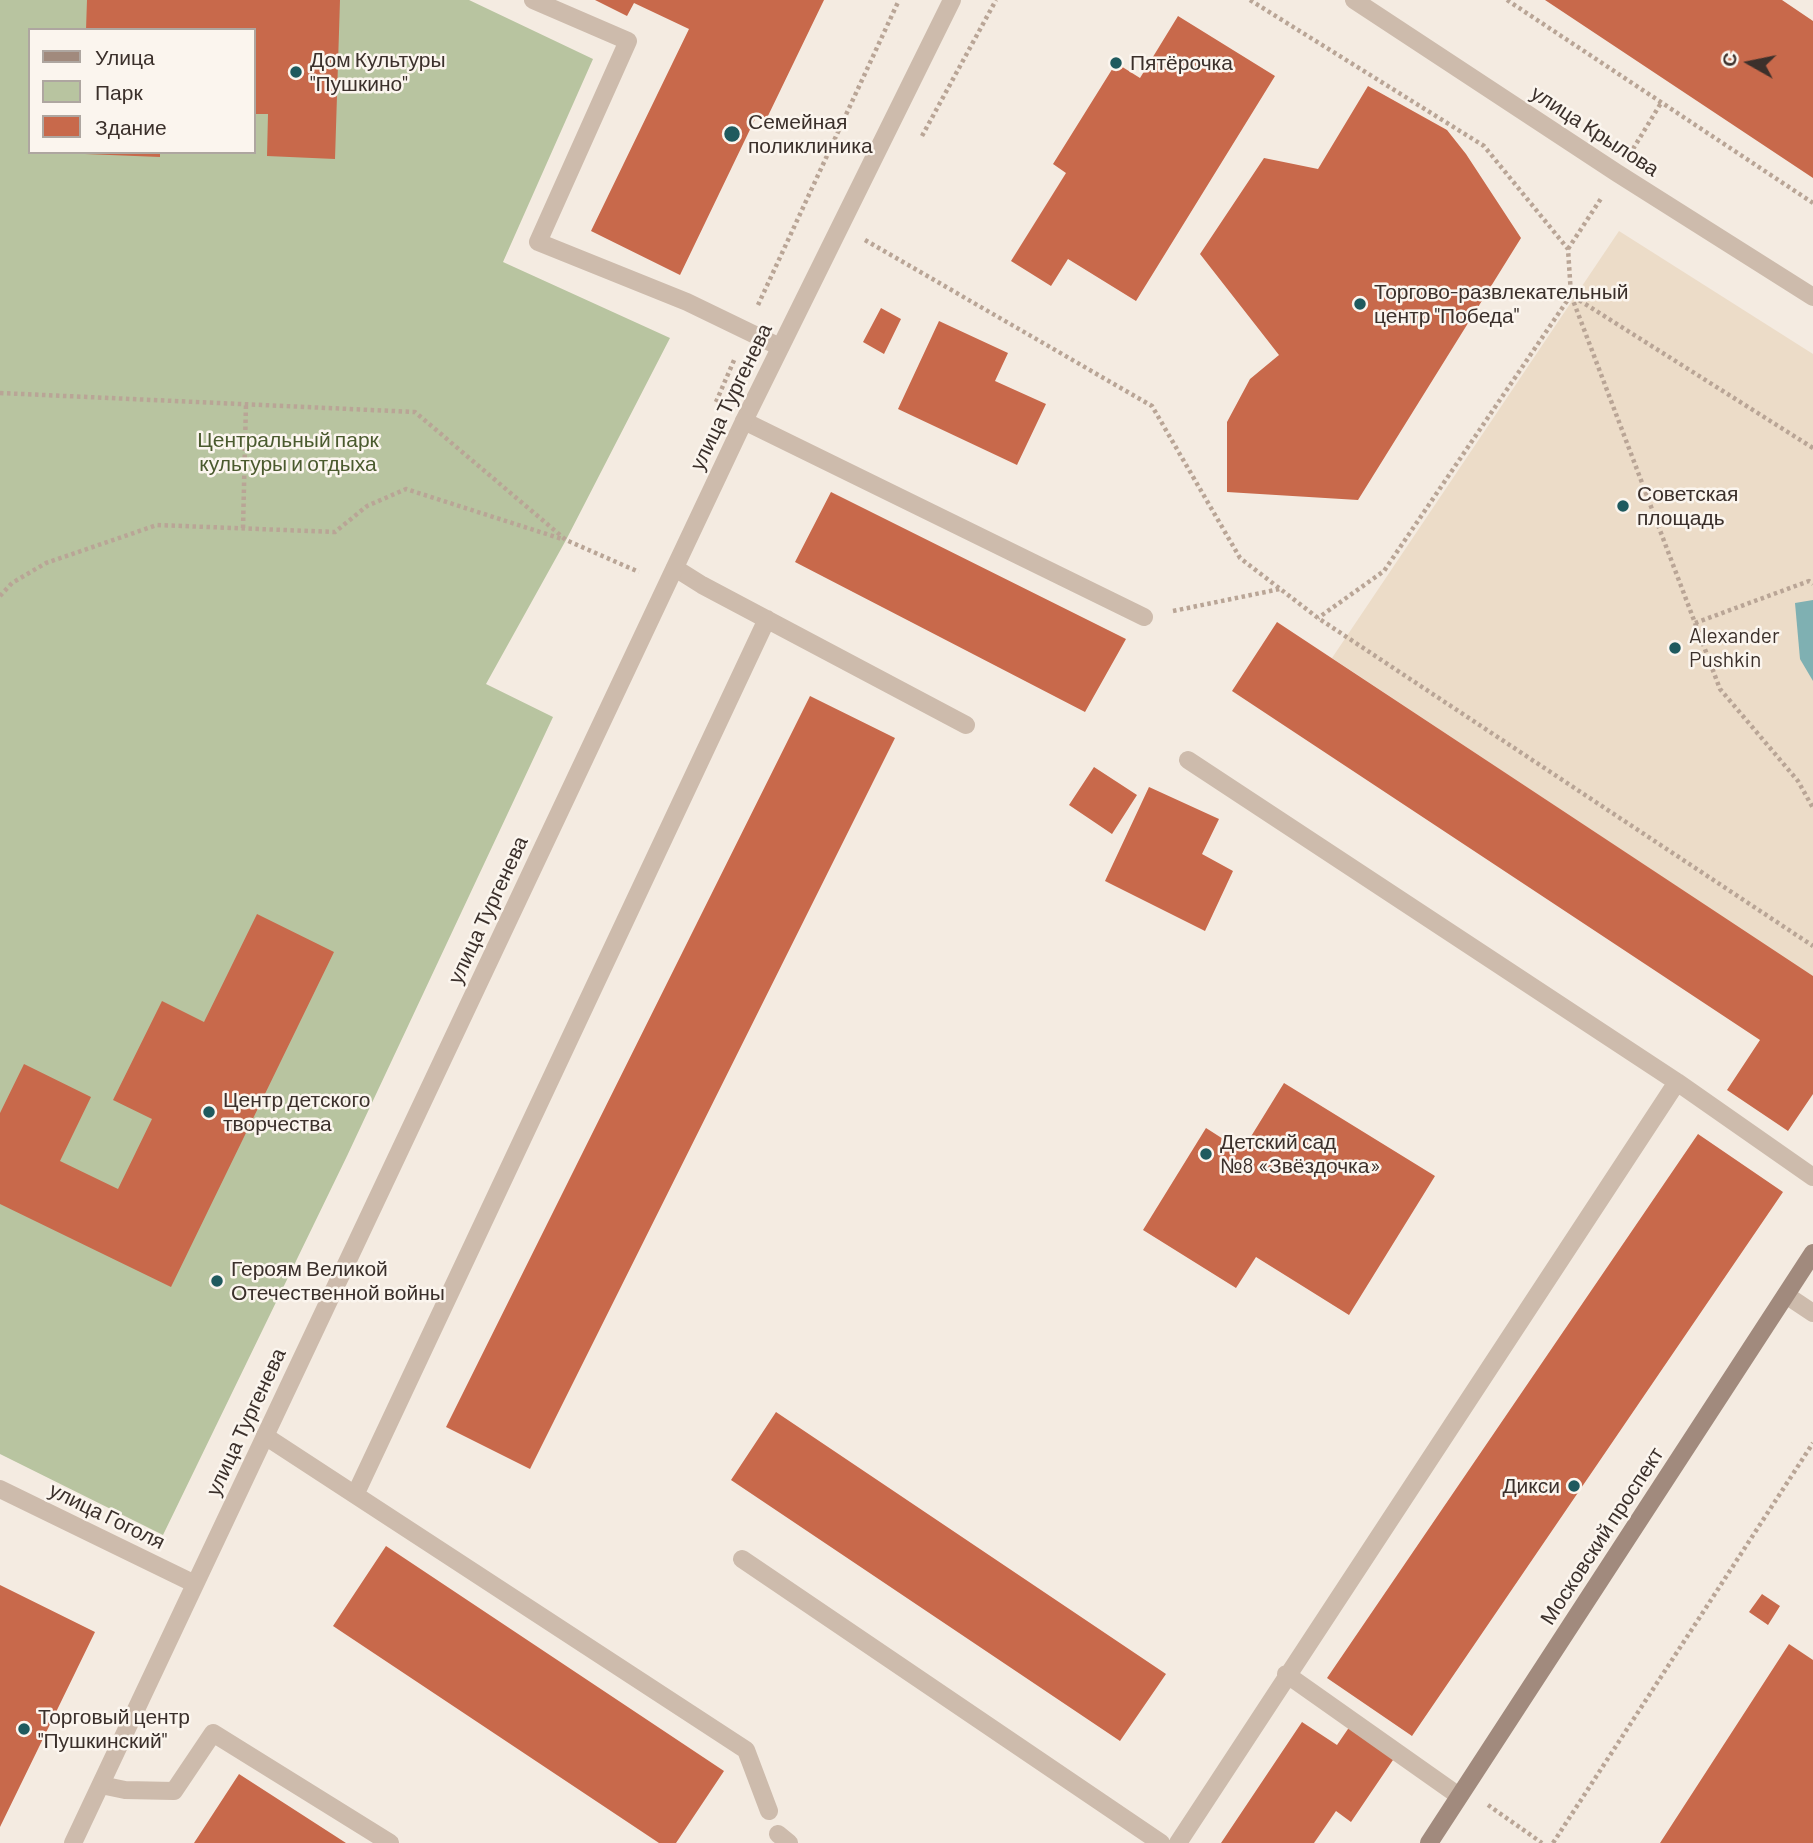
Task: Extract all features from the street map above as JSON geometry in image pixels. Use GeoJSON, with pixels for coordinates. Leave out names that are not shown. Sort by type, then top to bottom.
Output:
{"type":"FeatureCollection","features":[{"type":"Feature","properties":{"kind":"main road","name":"Московский проспект"},"geometry":{"type":"LineString","coordinates":[[1429,1843],[1813,1254]]}},
{"type":"Feature","properties":{"kind":"street"},"geometry":{"type":"LineString","coordinates":[[533,0],[628,41],[538,242],[687,302],[780,347]]}},
{"type":"Feature","properties":{"kind":"street","name":"улица Тургенева"},"geometry":{"type":"LineString","coordinates":[[73,1843],[744,421],[952,0]]}},
{"type":"Feature","properties":{"kind":"street","name":"улица Крылова"},"geometry":{"type":"LineString","coordinates":[[1354,0],[1617,173],[1813,297]]}},
{"type":"Feature","properties":{"kind":"street"},"geometry":{"type":"LineString","coordinates":[[744,421],[1144,617]]}},
{"type":"Feature","properties":{"kind":"street"},"geometry":{"type":"LineString","coordinates":[[675,568],[702,585],[966,725]]}},
{"type":"Feature","properties":{"kind":"street"},"geometry":{"type":"LineString","coordinates":[[356,1493],[767,619]]}},
{"type":"Feature","properties":{"kind":"street"},"geometry":{"type":"LineString","coordinates":[[1188,760],[1677,1082],[1813,1177]]}},
{"type":"Feature","properties":{"kind":"street"},"geometry":{"type":"LineString","coordinates":[[1178,1843],[1286,1674],[1677,1082]]}},
{"type":"Feature","properties":{"kind":"street"},"geometry":{"type":"LineString","coordinates":[[1786,1296],[1813,1313]]}},
{"type":"Feature","properties":{"kind":"street"},"geometry":{"type":"LineString","coordinates":[[265,1436],[746,1749],[769,1811]]}},
{"type":"Feature","properties":{"kind":"street","name":"улица Гоголя"},"geometry":{"type":"LineString","coordinates":[[0,1489],[195,1584]]}},
{"type":"Feature","properties":{"kind":"street"},"geometry":{"type":"LineString","coordinates":[[742,1559],[1161,1843]]}},
{"type":"Feature","properties":{"kind":"street"},"geometry":{"type":"LineString","coordinates":[[1286,1674],[1459,1796]]}},
{"type":"Feature","properties":{"kind":"street"},"geometry":{"type":"LineString","coordinates":[[101,1785],[125,1790],[174,1791],[214,1733],[390,1843]]}},
{"type":"Feature","properties":{"kind":"path"},"geometry":{"type":"LineString","coordinates":[[713,409],[899,0]]}},
{"type":"Feature","properties":{"kind":"path"},"geometry":{"type":"LineString","coordinates":[[1250,0],[1484,146],[1568,249],[1571,295],[1720,689],[1798,781],[1813,808]]}},
{"type":"Feature","properties":{"kind":"path"},"geometry":{"type":"LineString","coordinates":[[1507,0],[1813,204]]}},
{"type":"Feature","properties":{"kind":"path"},"geometry":{"type":"LineString","coordinates":[[865,240],[1152,406],[1240,558],[1318,618],[1813,946]]}},
{"type":"Feature","properties":{"kind":"path"},"geometry":{"type":"LineString","coordinates":[[1571,295],[1813,448]]}},
{"type":"Feature","properties":{"kind":"path"},"geometry":{"type":"LineString","coordinates":[[1318,618],[1384,571],[1571,295]]}},
{"type":"Feature","properties":{"kind":"path"},"geometry":{"type":"LineString","coordinates":[[0,393],[415,412],[566,540]]}},
{"type":"Feature","properties":{"kind":"path"},"geometry":{"type":"LineString","coordinates":[[243,528],[246,404]]}},
{"type":"Feature","properties":{"kind":"path"},"geometry":{"type":"LineString","coordinates":[[0,596],[12,583],[46,563],[157,525],[335,532],[368,506],[405,489],[566,540],[640,572]]}},
{"type":"Feature","properties":{"kind":"path"},"geometry":{"type":"LineString","coordinates":[[1695,623],[1809,580],[1813,584]]}},
{"type":"Feature","properties":{"kind":"path"},"geometry":{"type":"LineString","coordinates":[[1144,617],[1280,589]]}},
{"type":"Feature","properties":{"kind":"path"},"geometry":{"type":"LineString","coordinates":[[1553,1843],[1813,1443]]}},
{"type":"Feature","properties":{"kind":"green space","name":"Центральный парк культуры и отдыха"},"geometry":{"type":"Polygon","coordinates":[[[0,0],[469,0],[593,59],[503,262],[670,338],[566,540],[486,684],[553,717],[347,1156],[163,1535],[0,1454],[0,0]]]}},
{"type":"Feature","properties":{"kind":"shaded area","name":"Советская площадь"},"geometry":{"type":"Polygon","coordinates":[[[1619,231],[1813,354],[1813,977],[1332,658],[1619,231]]]}},
{"type":"Feature","properties":{"kind":"water"},"geometry":{"type":"Polygon","coordinates":[[[1813,600],[1813,681],[1800,659],[1795,603],[1813,600]]]}},
{"type":"Feature","properties":{"kind":"building","name":"Дом Культуры \"Пушкино\""},"geometry":{"type":"Polygon","coordinates":[[[87,0],[340,0],[335,159],[267,156],[268,114],[256,114],[256,28],[86,28],[87,0]]]}},
{"type":"Feature","properties":{"kind":"building"},"geometry":{"type":"Polygon","coordinates":[[[595,0],[824,0],[766,120],[757,115],[680,275],[591,231],[689,29],[634,3],[627,16],[595,0]]]}},
{"type":"Feature","properties":{"kind":"building"},"geometry":{"type":"Polygon","coordinates":[[[1545,0],[1782,0],[1813,21],[1813,178],[1545,0]]]}},
{"type":"Feature","properties":{"kind":"building"},"geometry":{"type":"Polygon","coordinates":[[[1178,16],[1275,76],[1136,301],[1068,259],[1051,286],[1011,261],[1066,173],[1053,164],[1116,63],[1140,78],[1178,16]]]}},
{"type":"Feature","properties":{"kind":"building","name":"Торгово-развлекательный центр \"Победа\""},"geometry":{"type":"Polygon","coordinates":[[[1368,86],[1447,130],[1466,154],[1521,238],[1358,500],[1227,492],[1227,422],[1250,379],[1279,355],[1200,254],[1264,158],[1318,169],[1368,86]]]}},
{"type":"Feature","properties":{"kind":"building"},"geometry":{"type":"Polygon","coordinates":[[[85,154],[160,154],[160,157],[85,154]]]}},
{"type":"Feature","properties":{"kind":"building"},"geometry":{"type":"Polygon","coordinates":[[[881,308],[901,319],[884,354],[863,342],[881,308]]]}},
{"type":"Feature","properties":{"kind":"building"},"geometry":{"type":"Polygon","coordinates":[[[939,321],[1008,353],[995,381],[1046,404],[1017,465],[898,409],[939,321]]]}},
{"type":"Feature","properties":{"kind":"building"},"geometry":{"type":"Polygon","coordinates":[[[831,492],[1126,639],[1085,712],[795,562],[831,492]]]}},
{"type":"Feature","properties":{"kind":"building"},"geometry":{"type":"Polygon","coordinates":[[[1277,622],[1813,976],[1813,1094],[1788,1131],[1727,1090],[1760,1040],[1232,691],[1277,622]]]}},
{"type":"Feature","properties":{"kind":"building"},"geometry":{"type":"Polygon","coordinates":[[[810,696],[895,738],[530,1469],[446,1427],[810,696]]]}},
{"type":"Feature","properties":{"kind":"building"},"geometry":{"type":"Polygon","coordinates":[[[1094,767],[1137,795],[1112,834],[1069,805],[1094,767]]]}},
{"type":"Feature","properties":{"kind":"building"},"geometry":{"type":"Polygon","coordinates":[[[1149,787],[1219,819],[1202,854],[1233,871],[1205,931],[1105,881],[1149,787]]]}},
{"type":"Feature","properties":{"kind":"building"},"geometry":{"type":"Polygon","coordinates":[[[257,914],[334,952],[171,1287],[0,1204],[0,1113],[24,1064],[91,1097],[60,1161],[118,1189],[152,1119],[113,1100],[162,1001],[204,1022],[257,914]]]}},
{"type":"Feature","properties":{"kind":"building"},"geometry":{"type":"Polygon","coordinates":[[[1284,1083],[1435,1176],[1349,1315],[1256,1257],[1236,1288],[1143,1230],[1206,1128],[1242,1151],[1284,1083]]]}},
{"type":"Feature","properties":{"kind":"building"},"geometry":{"type":"Polygon","coordinates":[[[1698,1134],[1783,1192],[1412,1736],[1327,1678],[1698,1134]]]}},
{"type":"Feature","properties":{"kind":"building"},"geometry":{"type":"Polygon","coordinates":[[[776,1412],[1166,1674],[1120,1741],[731,1480],[776,1412]]]}},
{"type":"Feature","properties":{"kind":"building"},"geometry":{"type":"Polygon","coordinates":[[[386,1546],[724,1771],[676,1843],[659,1843],[333,1626],[386,1546]]]}},
{"type":"Feature","properties":{"kind":"building","name":"Торговый центр \"Пушкинский\""},"geometry":{"type":"Polygon","coordinates":[[[0,1585],[95,1632],[0,1827],[0,1585]]]}},
{"type":"Feature","properties":{"kind":"building"},"geometry":{"type":"Polygon","coordinates":[[[1762,1594],[1780,1606],[1768,1625],[1749,1612],[1762,1594]]]}},
{"type":"Feature","properties":{"kind":"building"},"geometry":{"type":"Polygon","coordinates":[[[1789,1644],[1813,1660],[1813,1843],[1660,1843],[1789,1644]]]}},
{"type":"Feature","properties":{"kind":"building"},"geometry":{"type":"Polygon","coordinates":[[[1302,1722],[1337,1745],[1350,1726],[1395,1757],[1351,1822],[1336,1811],[1314,1843],[1221,1843],[1302,1722]]]}},
{"type":"Feature","properties":{"kind":"building"},"geometry":{"type":"Polygon","coordinates":[[[239,1774],[346,1843],[194,1843],[239,1774]]]}},
{"type":"Feature","properties":{"kind":"place","name":"Пятёрочка"},"geometry":{"type":"Point","coordinates":[1116,63]}},
{"type":"Feature","properties":{"kind":"place","name":"Дом Культуры \"Пушкино\""},"geometry":{"type":"Point","coordinates":[296,72]}},
{"type":"Feature","properties":{"kind":"place","name":"Семейная поликлиника"},"geometry":{"type":"Point","coordinates":[732,134]}},
{"type":"Feature","properties":{"kind":"place","name":"Торгово-развлекательный центр \"Победа\""},"geometry":{"type":"Point","coordinates":[1360,304]}},
{"type":"Feature","properties":{"kind":"place","name":"Советская площадь"},"geometry":{"type":"Point","coordinates":[1623,506]}},
{"type":"Feature","properties":{"kind":"place","name":"Alexander Pushkin"},"geometry":{"type":"Point","coordinates":[1675,648]}},
{"type":"Feature","properties":{"kind":"place","name":"Центр детского творчества"},"geometry":{"type":"Point","coordinates":[209,1112]}},
{"type":"Feature","properties":{"kind":"place","name":"Детский сад №8 «Звёздочка»"},"geometry":{"type":"Point","coordinates":[1206,1154]}},
{"type":"Feature","properties":{"kind":"place","name":"Героям Великой Отечественной войны"},"geometry":{"type":"Point","coordinates":[217,1281]}},
{"type":"Feature","properties":{"kind":"place","name":"Дикси"},"geometry":{"type":"Point","coordinates":[1574,1486]}},
{"type":"Feature","properties":{"kind":"place","name":"Торговый центр \"Пушкинский\""},"geometry":{"type":"Point","coordinates":[24,1729]}}]}
